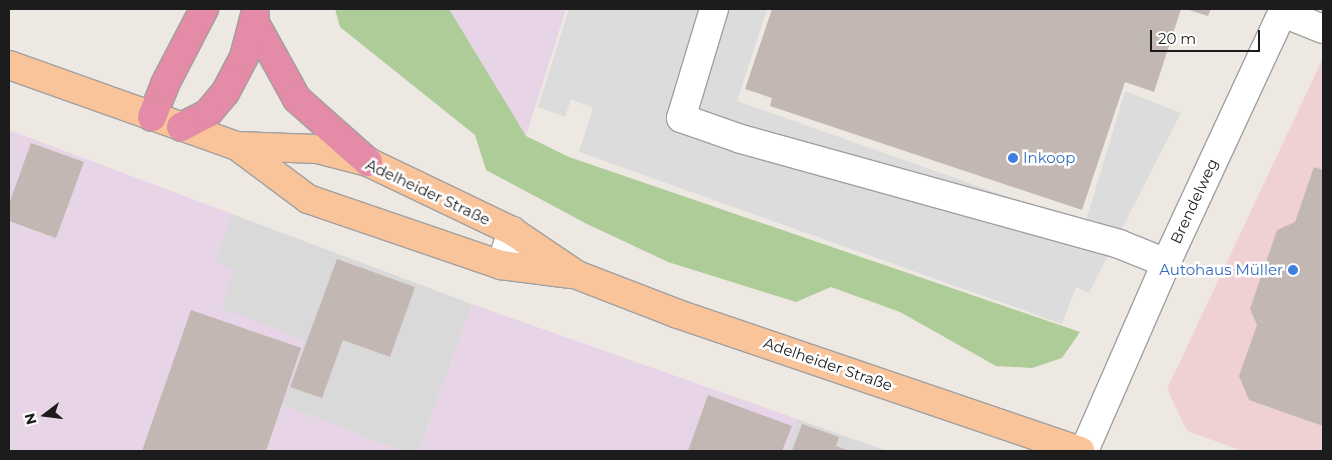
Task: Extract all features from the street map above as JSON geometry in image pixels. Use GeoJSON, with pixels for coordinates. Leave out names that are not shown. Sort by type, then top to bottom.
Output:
{"type":"FeatureCollection","features":[{"type":"Feature","properties":{"kind":"highway"},"geometry":{"type":"LineString","coordinates":[[152,117],[204,9]]}},
{"type":"Feature","properties":{"kind":"highway"},"geometry":{"type":"LineString","coordinates":[[181,127],[208,113],[225,93],[244,57],[255,16]]}},
{"type":"Feature","properties":{"kind":"highway"},"geometry":{"type":"LineString","coordinates":[[255,16],[297,99],[368,162]]}},
{"type":"Feature","properties":{"kind":"main road","name":"Adelheider Straße"},"geometry":{"type":"LineString","coordinates":[[9,65],[236,146],[317,149],[368,162],[512,231],[576,275]]}},
{"type":"Feature","properties":{"kind":"main road","name":"Adelheider Straße"},"geometry":{"type":"LineString","coordinates":[[236,146],[308,199],[501,265],[576,275],[678,314],[1080,451]]}},
{"type":"Feature","properties":{"kind":"street"},"geometry":{"type":"LineString","coordinates":[[714,9],[681,118],[741,139],[1119,244],[1166,263]]}},
{"type":"Feature","properties":{"kind":"street"},"geometry":{"type":"LineString","coordinates":[[1284,11],[1323,29]]}},
{"type":"Feature","properties":{"kind":"street","name":"Brendelweg"},"geometry":{"type":"LineString","coordinates":[[1084,451],[1166,263],[1284,11]]}},
{"type":"Feature","properties":{"kind":"street"},"geometry":{"type":"LineString","coordinates":[[501,265],[512,231]]}},
{"type":"Feature","properties":{"kind":"shaded area"},"geometry":{"type":"Polygon","coordinates":[[[449,9],[566,9],[526,136],[501,95],[449,9]]]}},
{"type":"Feature","properties":{"kind":"shaded area"},"geometry":{"type":"Polygon","coordinates":[[[569,9],[767,9],[737,101],[1085,224],[1125,91],[1181,113],[1089,293],[1076,287],[1062,324],[579,152],[593,108],[571,99],[565,117],[538,107],[569,9]]]}},
{"type":"Feature","properties":{"kind":"shaded area"},"geometry":{"type":"Polygon","coordinates":[[[1323,58],[1323,451],[1243,451],[1187,431],[1167,389],[1323,58]]]}},
{"type":"Feature","properties":{"kind":"shaded area"},"geometry":{"type":"Polygon","coordinates":[[[9,130],[232,214],[215,261],[234,270],[221,308],[305,340],[283,405],[401,451],[9,451],[9,130]]]}},
{"type":"Feature","properties":{"kind":"shaded area"},"geometry":{"type":"Polygon","coordinates":[[[232,214],[472,304],[419,451],[401,451],[283,405],[221,308],[215,261],[232,214]]]}},
{"type":"Feature","properties":{"kind":"shaded area"},"geometry":{"type":"Polygon","coordinates":[[[472,304],[797,419],[786,451],[419,451],[472,304]]]}},
{"type":"Feature","properties":{"kind":"shaded area"},"geometry":{"type":"Polygon","coordinates":[[[797,419],[887,451],[786,451],[797,419]]]}},
{"type":"Feature","properties":{"kind":"green space"},"geometry":{"type":"Polygon","coordinates":[[[335,9],[449,9],[526,136],[569,157],[1080,332],[1062,358],[1032,368],[996,366],[900,312],[831,287],[796,302],[668,262],[587,224],[486,170],[475,135],[340,27],[335,9]]]}},
{"type":"Feature","properties":{"kind":"building","name":"Inkoop"},"geometry":{"type":"Polygon","coordinates":[[[772,9],[1181,9],[1154,92],[1125,82],[1082,210],[770,106],[772,98],[745,89],[772,9]]]}},
{"type":"Feature","properties":{"kind":"building"},"geometry":{"type":"Polygon","coordinates":[[[1186,9],[1211,9],[1208,16],[1186,9]]]}},
{"type":"Feature","properties":{"kind":"building"},"geometry":{"type":"Polygon","coordinates":[[[31,143],[84,162],[56,238],[9,221],[9,204],[31,143]]]}},
{"type":"Feature","properties":{"kind":"building","name":"Autohaus Müller"},"geometry":{"type":"Polygon","coordinates":[[[1314,167],[1323,170],[1323,426],[1249,400],[1239,376],[1257,325],[1250,309],[1277,230],[1295,222],[1314,167]]]}},
{"type":"Feature","properties":{"kind":"building"},"geometry":{"type":"Polygon","coordinates":[[[337,259],[415,287],[390,357],[343,340],[322,398],[290,387],[337,259]]]}},
{"type":"Feature","properties":{"kind":"building"},"geometry":{"type":"Polygon","coordinates":[[[191,310],[301,348],[266,451],[142,451],[191,310]]]}},
{"type":"Feature","properties":{"kind":"building"},"geometry":{"type":"Polygon","coordinates":[[[708,395],[792,426],[782,451],[688,451],[708,395]]]}},
{"type":"Feature","properties":{"kind":"building"},"geometry":{"type":"Polygon","coordinates":[[[802,424],[839,437],[836,446],[849,451],[792,451],[802,424]]]}},
{"type":"Feature","properties":{"kind":"place","name":"Inkoop"},"geometry":{"type":"Point","coordinates":[1013,158]}},
{"type":"Feature","properties":{"kind":"place","name":"Autohaus Müller"},"geometry":{"type":"Point","coordinates":[1293,270]}}]}
